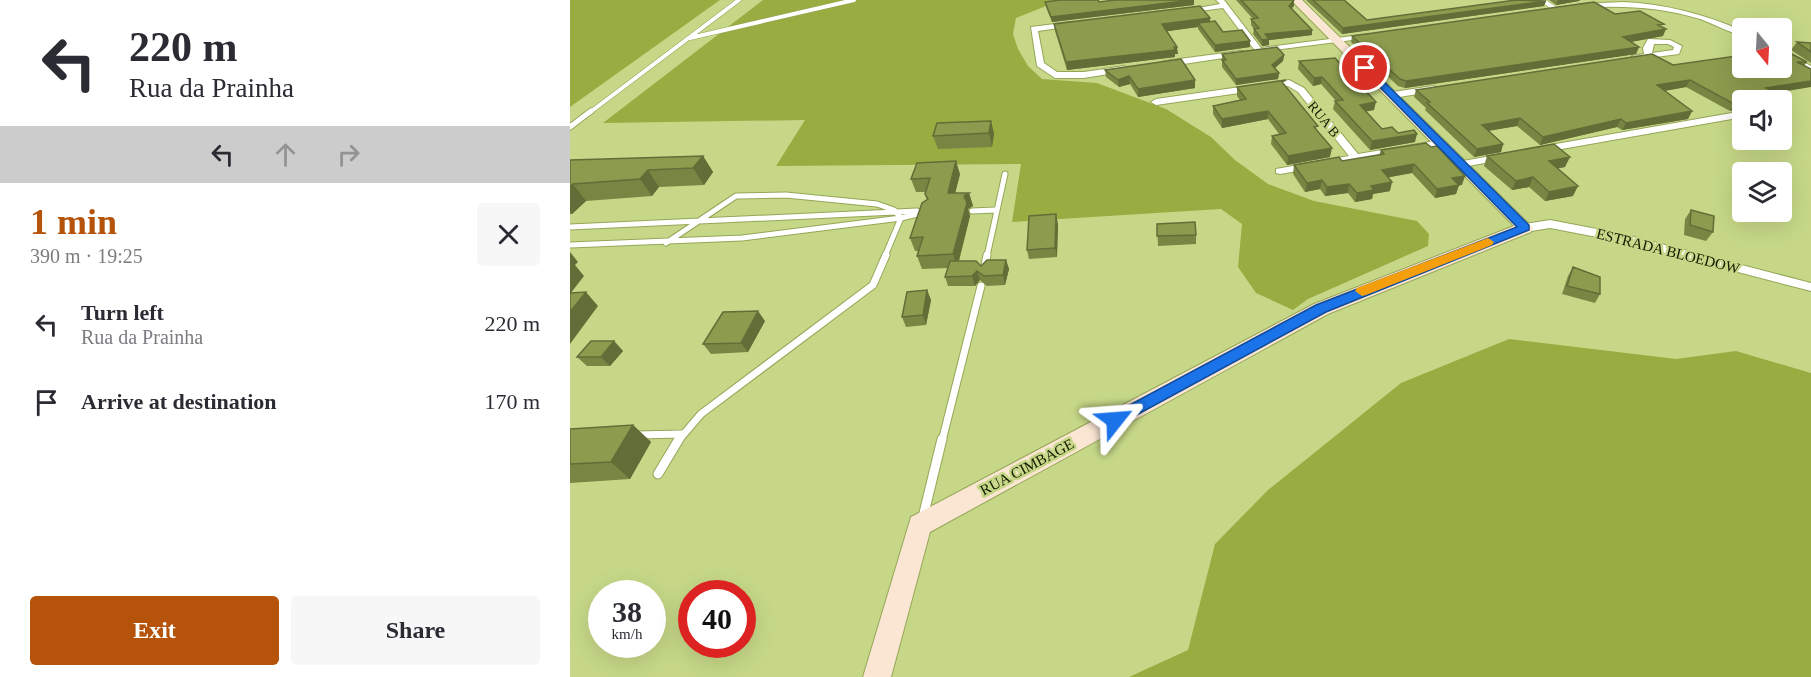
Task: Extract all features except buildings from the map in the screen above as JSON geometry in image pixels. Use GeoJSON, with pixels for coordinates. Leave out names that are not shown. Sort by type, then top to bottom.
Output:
{"type":"FeatureCollection","features":[{"type":"Feature","properties":{"kind":"street"},"geometry":{"type":"LineString","coordinates":[[1296,0],[1442,143],[1524,228]]}},
{"type":"Feature","properties":{"kind":"street"},"geometry":{"type":"LineString","coordinates":[[1573,7],[1614,1],[1635,1],[1710,19],[1732,29]]}},
{"type":"Feature","properties":{"kind":"street"},"geometry":{"type":"LineString","coordinates":[[1180,11],[1222,3],[1259,50]]}},
{"type":"Feature","properties":{"kind":"street"},"geometry":{"type":"LineString","coordinates":[[1547,11],[1560,9]]}},
{"type":"Feature","properties":{"kind":"street"},"geometry":{"type":"LineString","coordinates":[[1079,23],[1034,29],[1040,64],[1055,75],[1084,75],[1130,68]]}},
{"type":"Feature","properties":{"kind":"street"},"geometry":{"type":"LineString","coordinates":[[1154,65],[1383,34]]}},
{"type":"Feature","properties":{"kind":"street"},"geometry":{"type":"LineString","coordinates":[[1625,59],[1648,56]]}},
{"type":"Feature","properties":{"kind":"street"},"geometry":{"type":"LineString","coordinates":[[1792,59],[1811,69]]}},
{"type":"Feature","properties":{"kind":"street","name":"RUA B"},"geometry":{"type":"LineString","coordinates":[[1156,102],[1289,83],[1301,90],[1356,158]]}},
{"type":"Feature","properties":{"kind":"street"},"geometry":{"type":"LineString","coordinates":[[1393,95],[1446,87]]}},
{"type":"Feature","properties":{"kind":"street"},"geometry":{"type":"LineString","coordinates":[[1532,152],[1732,116]]}},
{"type":"Feature","properties":{"kind":"street"},"geometry":{"type":"LineString","coordinates":[[1280,171],[1442,143]]}},
{"type":"Feature","properties":{"kind":"street"},"geometry":{"type":"LineString","coordinates":[[1463,164],[1509,156]]}},
{"type":"Feature","properties":{"kind":"street","name":"ESTRADA BLOEDOW"},"geometry":{"type":"LineString","coordinates":[[1524,228],[1550,225],[1623,238],[1811,286]]}},
{"type":"Feature","properties":{"kind":"street","name":"RUA CIMBAGE"},"geometry":{"type":"LineString","coordinates":[[920,525],[1321,309],[1524,228]]}},
{"type":"Feature","properties":{"kind":"street"},"geometry":{"type":"LineString","coordinates":[[877,677],[920,525]]}},
{"type":"Feature","properties":{"kind":"lane"},"geometry":{"type":"LineString","coordinates":[[570,127],[739,0]]}},
{"type":"Feature","properties":{"kind":"lane"},"geometry":{"type":"LineString","coordinates":[[688,38],[749,27],[854,0]]}},
{"type":"Feature","properties":{"kind":"lane"},"geometry":{"type":"LineString","coordinates":[[1542,0],[1560,9]]}},
{"type":"Feature","properties":{"kind":"lane"},"geometry":{"type":"LineString","coordinates":[[984,270],[995,210],[1005,174]]}},
{"type":"Feature","properties":{"kind":"lane"},"geometry":{"type":"LineString","coordinates":[[666,243],[701,222],[736,196],[786,195],[877,204],[894,210],[901,218]]}},
{"type":"Feature","properties":{"kind":"lane"},"geometry":{"type":"LineString","coordinates":[[570,226],[701,222],[894,210],[928,211],[901,218],[742,238],[666,243],[570,245]]}},
{"type":"Feature","properties":{"kind":"lane"},"geometry":{"type":"LineString","coordinates":[[972,211],[995,210]]}},
{"type":"Feature","properties":{"kind":"lane"},"geometry":{"type":"LineString","coordinates":[[658,474],[682,434],[701,414],[826,318],[848,307],[873,285],[901,218]]}},
{"type":"Feature","properties":{"kind":"lane"},"geometry":{"type":"LineString","coordinates":[[920,525],[981,286]]}},
{"type":"Feature","properties":{"kind":"lane"},"geometry":{"type":"LineString","coordinates":[[626,435],[682,434]]}},
{"type":"Feature","properties":{"kind":"green space"},"geometry":{"type":"Polygon","coordinates":[[[570,0],[720,0],[570,107],[570,0]]]}},
{"type":"Feature","properties":{"kind":"green space"},"geometry":{"type":"Polygon","coordinates":[[[763,0],[1092,0],[1046,6],[1016,18],[1013,34],[1018,49],[1028,66],[1042,79],[1097,83],[1166,109],[1211,137],[1235,160],[1268,184],[1314,201],[1417,221],[1429,234],[1428,246],[1308,299],[1293,310],[1256,293],[1238,267],[1242,224],[1221,209],[1012,222],[1021,164],[776,166],[805,120],[603,123],[763,0]]]}},
{"type":"Feature","properties":{"kind":"green space"},"geometry":{"type":"Polygon","coordinates":[[[1509,339],[1676,359],[1736,351],[1811,373],[1811,677],[1129,677],[1188,650],[1215,544],[1268,490],[1401,383],[1509,339]]]}},
{"type":"Feature","properties":{"kind":"slow traffic"},"geometry":{"type":"LineString","coordinates":[[1362,291],[1488,242]]}},
{"type":"Feature","properties":{"kind":"route"},"geometry":{"type":"LineString","coordinates":[[1115,420],[1321,309],[1397,276],[1524,228],[1503,204],[1365,68]]}}]}
